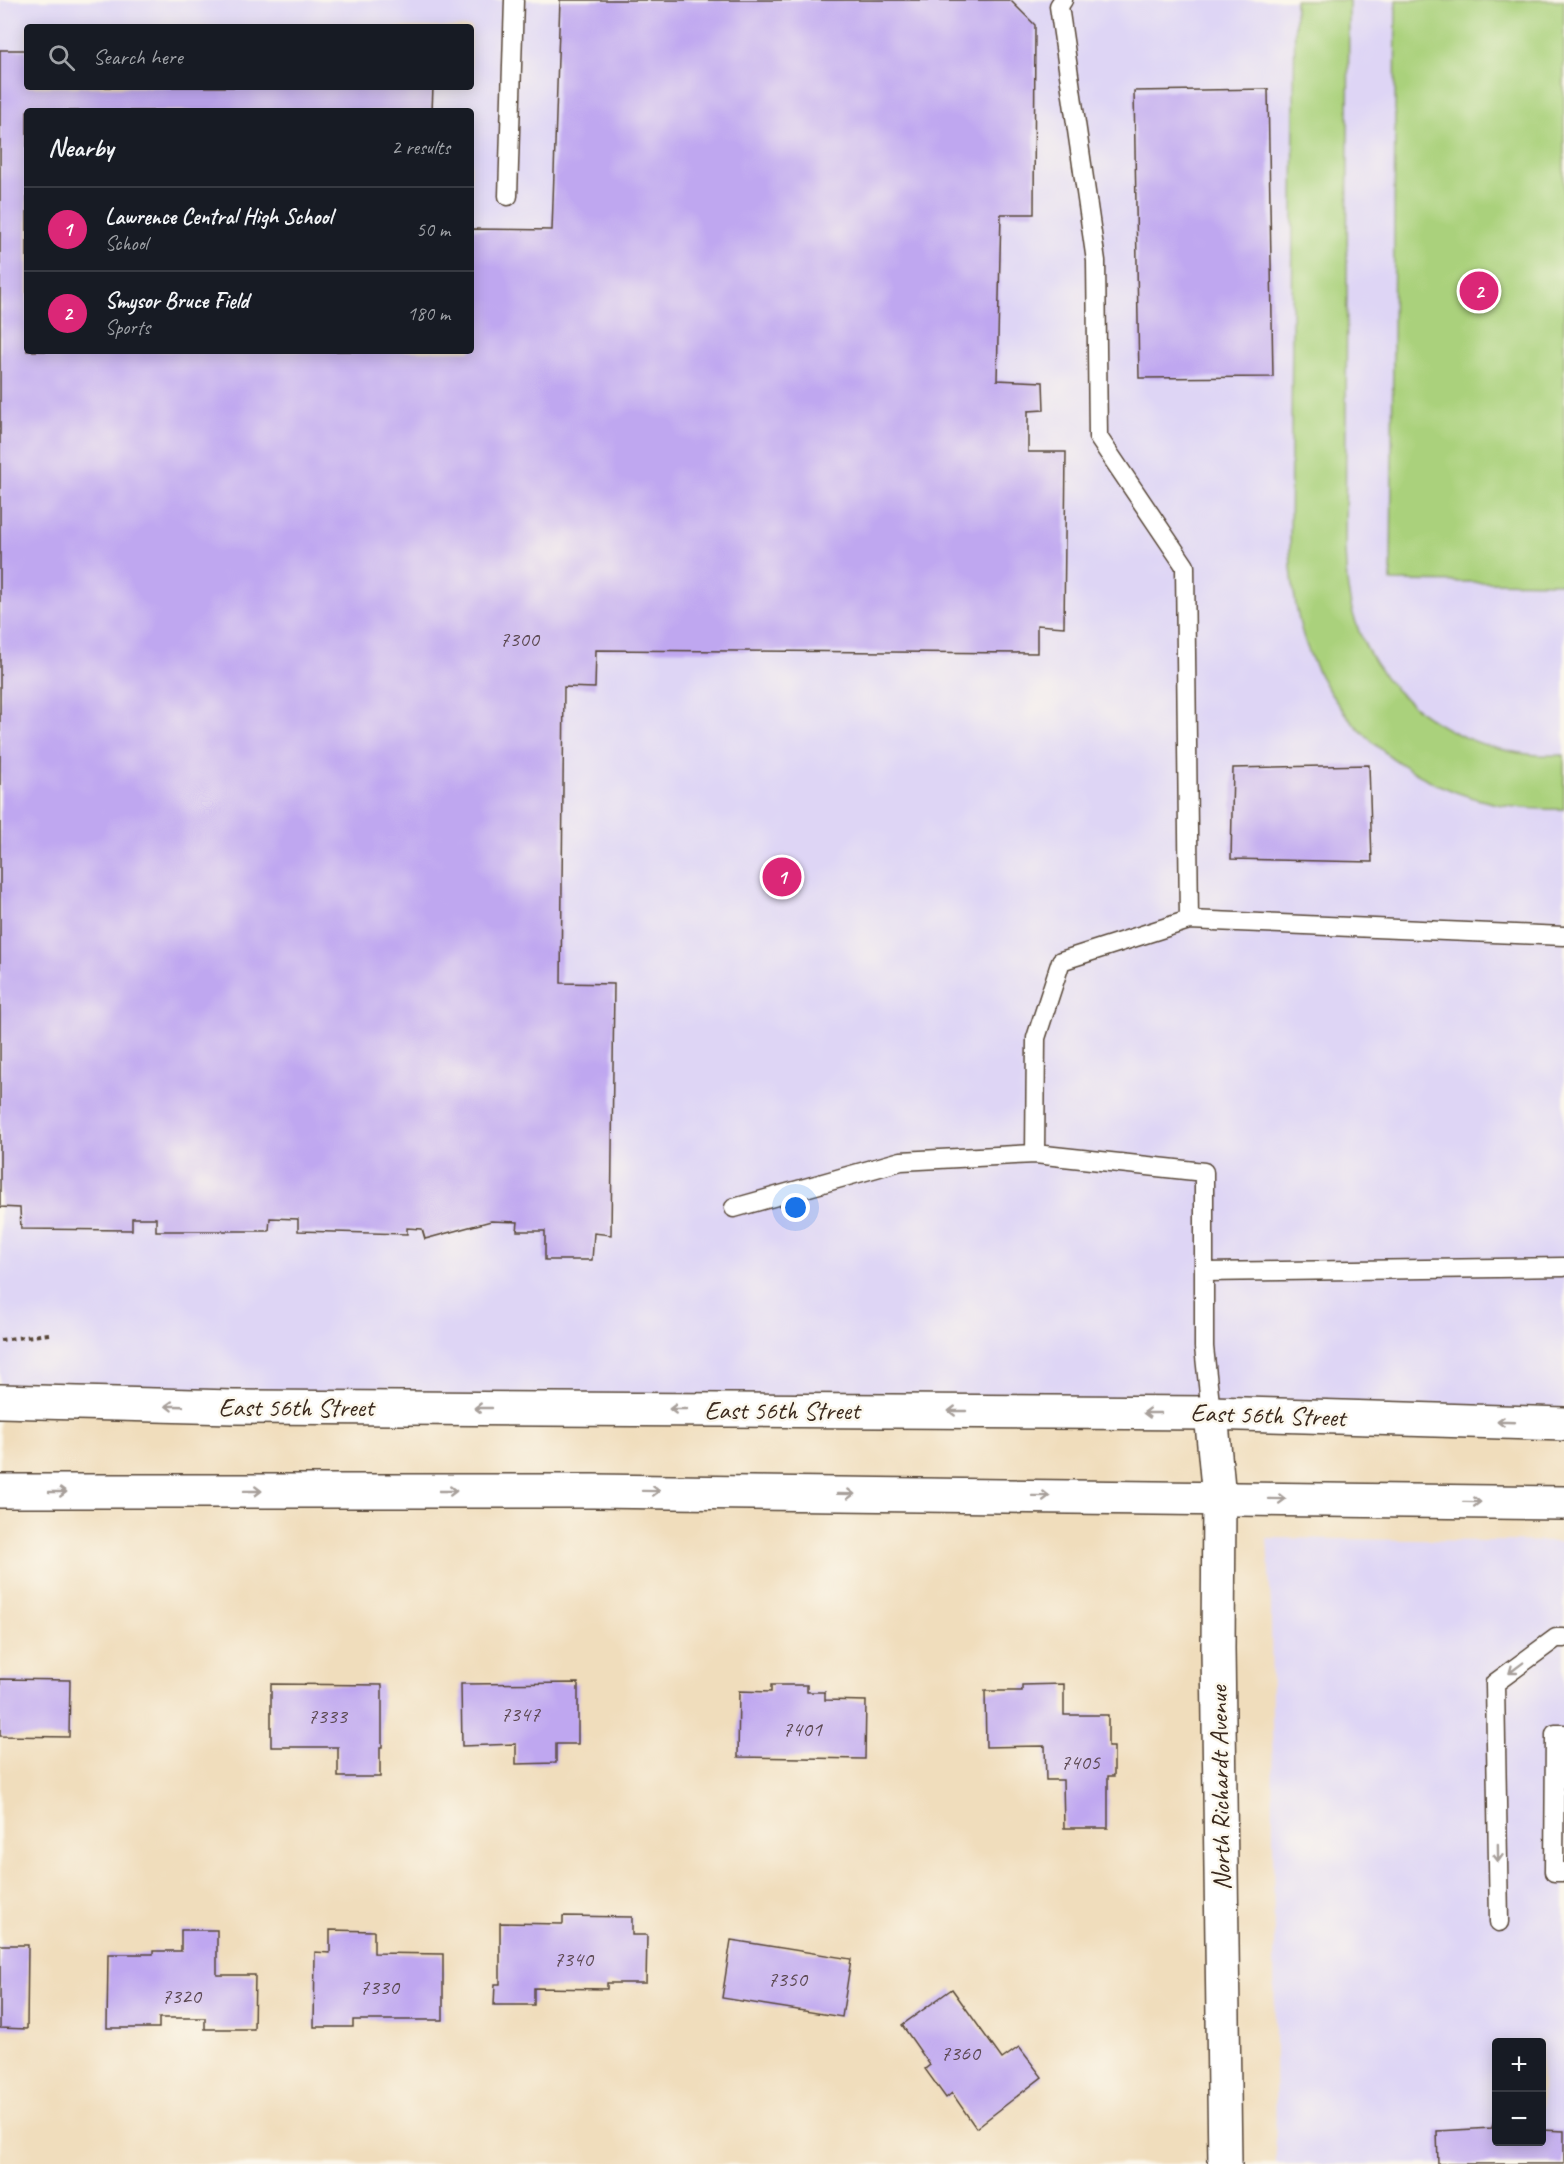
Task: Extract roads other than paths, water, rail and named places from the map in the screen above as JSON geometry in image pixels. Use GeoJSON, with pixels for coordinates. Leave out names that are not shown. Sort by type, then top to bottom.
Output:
{"type":"FeatureCollection","features":[{"type":"Feature","properties":{"kind":"main road","name":"East 56th Street"},"geometry":{"type":"LineString","coordinates":[[0,1401],[233,1407],[1211,1413],[1564,1424]]}},
{"type":"Feature","properties":{"kind":"main road","name":"North Richardt Avenue"},"geometry":{"type":"LineString","coordinates":[[1211,1413],[1219,1498],[1218,1648],[1225,2164]]}},
{"type":"Feature","properties":{"kind":"main road"},"geometry":{"type":"LineString","coordinates":[[0,1491],[593,1491],[1564,1503]]}},
{"type":"Feature","properties":{"kind":"lane"},"geometry":{"type":"LineString","coordinates":[[508,196],[514,0]]}},
{"type":"Feature","properties":{"kind":"lane"},"geometry":{"type":"LineString","coordinates":[[1058,2],[1096,261],[1098,437],[1185,566],[1189,920]]}},
{"type":"Feature","properties":{"kind":"lane"},"geometry":{"type":"LineString","coordinates":[[1035,1154],[1036,1038],[1061,961],[1189,920],[1564,936]]}},
{"type":"Feature","properties":{"kind":"lane"},"geometry":{"type":"LineString","coordinates":[[734,1208],[901,1161],[1035,1154],[1204,1172],[1204,1347],[1211,1413]]}},
{"type":"Feature","properties":{"kind":"lane"},"geometry":{"type":"LineString","coordinates":[[1204,1272],[1564,1267]]}},
{"type":"Feature","properties":{"kind":"lane"},"geometry":{"type":"LineString","coordinates":[[1499,1922],[1495,1683],[1556,1638],[1564,1638]]}},
{"type":"Feature","properties":{"kind":"lane"},"geometry":{"type":"LineString","coordinates":[[1564,1734],[1555,1734],[1554,1872],[1564,1872]]}},
{"type":"Feature","properties":{"kind":"place","name":"Smysor Bruce Field"},"geometry":{"type":"Point","coordinates":[1479,291]}},
{"type":"Feature","properties":{"kind":"place","name":"Lawrence Central High School"},"geometry":{"type":"Point","coordinates":[782,877]}}]}
